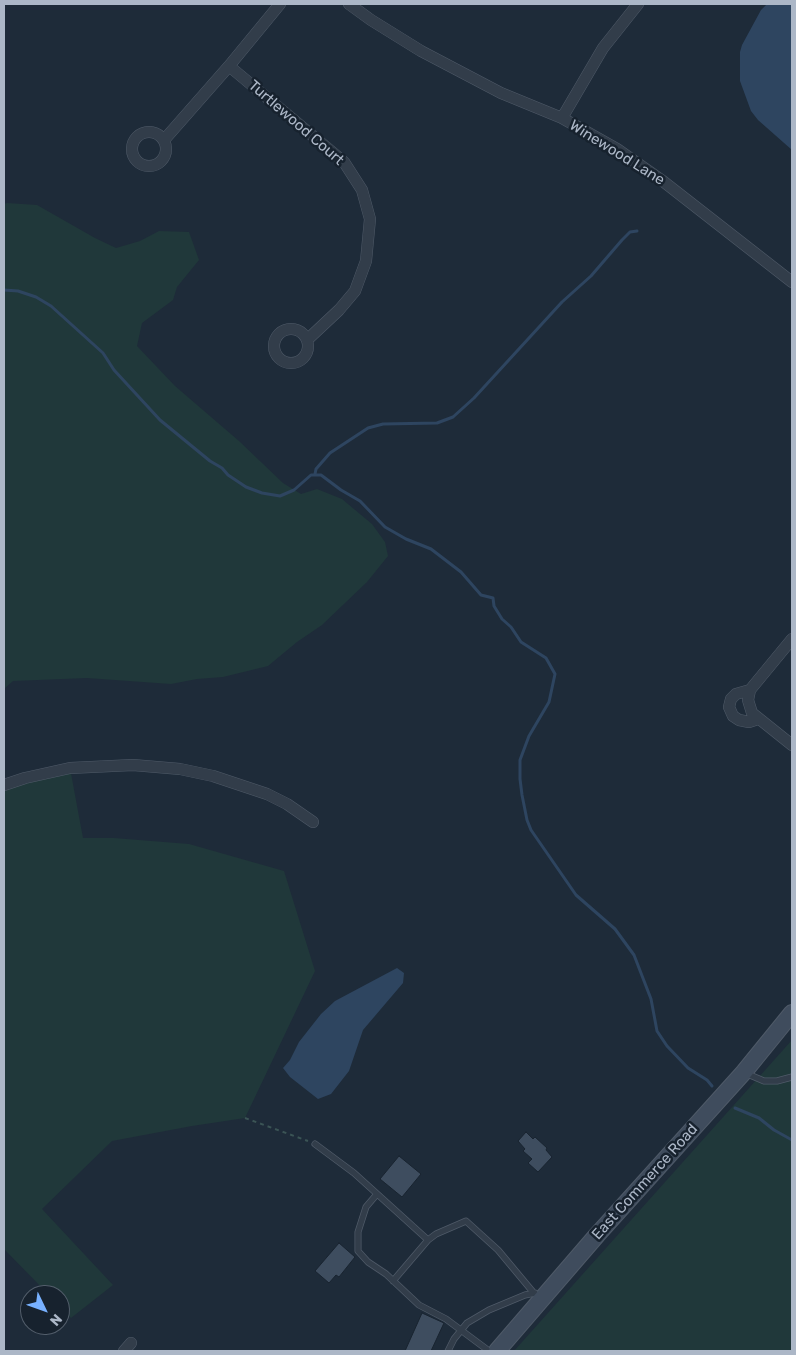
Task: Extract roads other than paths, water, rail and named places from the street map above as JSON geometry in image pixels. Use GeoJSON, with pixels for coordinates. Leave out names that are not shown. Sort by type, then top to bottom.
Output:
{"type":"FeatureCollection","features":[{"type":"Feature","properties":{"kind":"main road","name":"East Commerce Road"},"geometry":{"type":"LineString","coordinates":[[498,1351],[539,1294],[744,1072],[792,1013]]}},
{"type":"Feature","properties":{"kind":"street"},"geometry":{"type":"LineString","coordinates":[[164,140],[280,4]]}},
{"type":"Feature","properties":{"kind":"street","name":"Winewood Lane"},"geometry":{"type":"LineString","coordinates":[[349,4],[421,51],[501,93],[562,118],[617,149],[664,182],[792,282]]}},
{"type":"Feature","properties":{"kind":"street"},"geometry":{"type":"LineString","coordinates":[[562,118],[603,48],[638,4]]}},
{"type":"Feature","properties":{"kind":"street","name":"Turtlewood Court"},"geometry":{"type":"LineString","coordinates":[[229,66],[344,162],[362,190],[370,219],[366,261],[355,290],[339,310],[307,340]]}},
{"type":"Feature","properties":{"kind":"street"},"geometry":{"type":"LineString","coordinates":[[792,639],[750,690],[748,700],[749,707],[758,720],[792,745]]}},
{"type":"Feature","properties":{"kind":"street"},"geometry":{"type":"LineString","coordinates":[[750,690],[736,694],[731,699],[729,707],[733,716],[739,720],[749,722],[758,720]]}},
{"type":"Feature","properties":{"kind":"street"},"geometry":{"type":"LineString","coordinates":[[4,785],[25,778],[70,768],[133,765],[180,769],[213,776],[267,794],[287,804],[313,822]]}},
{"type":"Feature","properties":{"kind":"lane"},"geometry":{"type":"LineString","coordinates":[[744,1072],[764,1081],[777,1081],[792,1077]]}},
{"type":"Feature","properties":{"kind":"lane"},"geometry":{"type":"LineString","coordinates":[[315,1144],[354,1173],[428,1240]]}},
{"type":"Feature","properties":{"kind":"lane"},"geometry":{"type":"LineString","coordinates":[[378,1194],[366,1207],[358,1232],[358,1251],[368,1262],[393,1280],[419,1305],[446,1319],[489,1351]]}},
{"type":"Feature","properties":{"kind":"lane"},"geometry":{"type":"LineString","coordinates":[[393,1280],[428,1240],[436,1234],[466,1221],[498,1250],[539,1294],[489,1310],[468,1323],[454,1339],[448,1351]]}},
{"type":"Feature","properties":{"kind":"water"},"geometry":{"type":"Polygon","coordinates":[[[767,4],[792,4],[792,150],[758,120],[751,111],[740,81],[740,52],[742,45],[761,10],[767,4]]]}},
{"type":"Feature","properties":{"kind":"water"},"geometry":{"type":"Polygon","coordinates":[[[397,968],[404,973],[403,983],[363,1030],[349,1071],[331,1094],[318,1099],[290,1077],[283,1068],[290,1060],[299,1042],[321,1014],[335,1001],[397,968]]]}},
{"type":"Feature","properties":{"kind":"waterway"},"geometry":{"type":"LineString","coordinates":[[315,474],[316,469],[330,453],[368,428],[383,424],[437,423],[453,417],[474,398],[562,302],[591,276],[622,240],[630,232],[637,231]]}},
{"type":"Feature","properties":{"kind":"waterway"},"geometry":{"type":"LineString","coordinates":[[4,290],[18,291],[36,297],[51,306],[103,353],[114,370],[160,420],[210,461],[246,487],[262,493],[280,496],[294,490],[311,475],[321,475],[360,501],[385,527],[406,539],[431,549],[461,572],[481,595],[493,598],[494,606],[502,619],[511,627],[521,642],[546,658],[555,674],[549,702],[529,736],[520,760],[522,795],[531,830],[576,895],[615,929],[634,955],[651,999],[657,1031],[667,1046],[688,1068],[707,1080],[712,1086]]}},
{"type":"Feature","properties":{"kind":"waterway"},"geometry":{"type":"LineString","coordinates":[[735,1108],[759,1118],[774,1130],[792,1140]]}}]}
